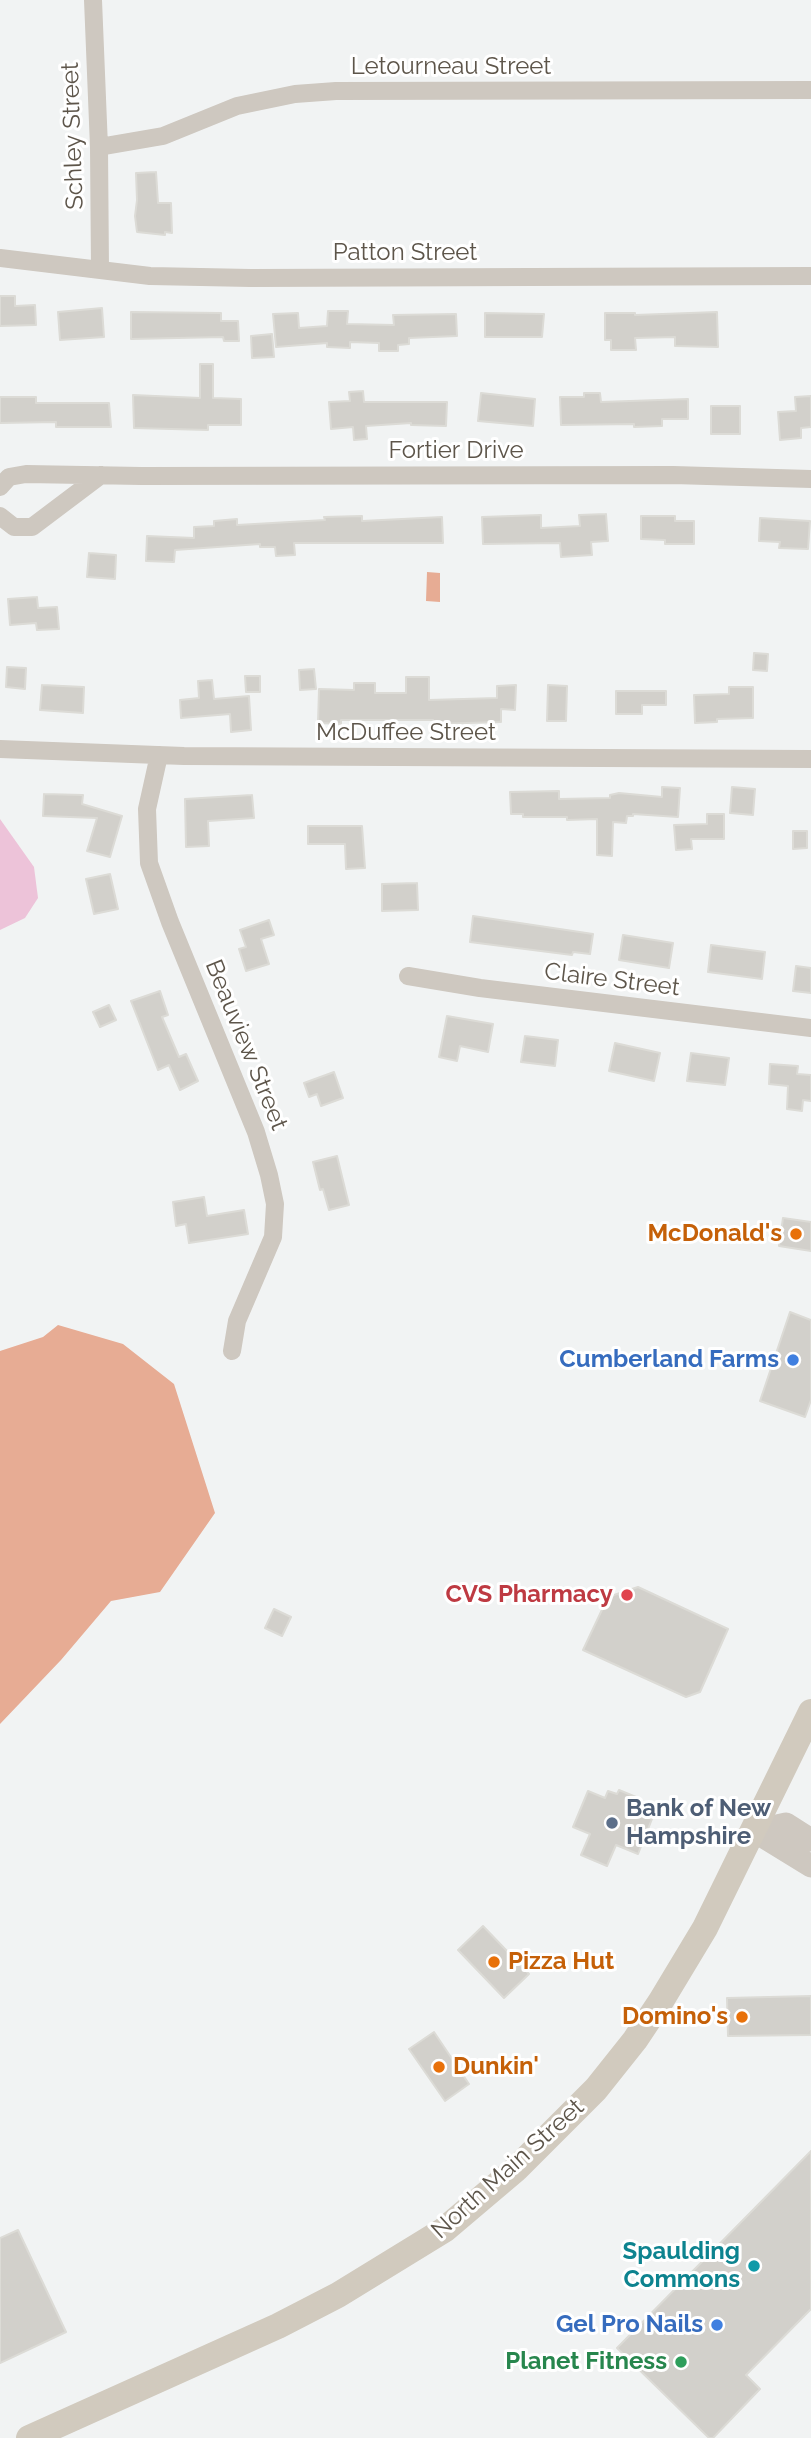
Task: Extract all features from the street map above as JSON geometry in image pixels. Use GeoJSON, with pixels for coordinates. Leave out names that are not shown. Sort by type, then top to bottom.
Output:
{"type":"FeatureCollection","features":[{"type":"Feature","properties":{"kind":"main road","name":"North Main Street"},"geometry":{"type":"LineString","coordinates":[[29,2438],[278,2326],[327,2301],[444,2230],[477,2203],[588,2098],[635,2040],[693,1950],[811,1712]]}},
{"type":"Feature","properties":{"kind":"street","name":"Schley Street"},"geometry":{"type":"LineString","coordinates":[[93,0],[99,147],[100,270]]}},
{"type":"Feature","properties":{"kind":"street","name":"Letourneau Street"},"geometry":{"type":"LineString","coordinates":[[99,147],[163,136],[237,106],[295,94],[350,91],[811,90]]}},
{"type":"Feature","properties":{"kind":"street","name":"Patton Street"},"geometry":{"type":"LineString","coordinates":[[0,258],[150,276],[251,278],[811,275]]}},
{"type":"Feature","properties":{"kind":"street","name":"Fortier Drive"},"geometry":{"type":"LineString","coordinates":[[0,487],[17,474],[673,475],[811,479]]}},
{"type":"Feature","properties":{"kind":"street"},"geometry":{"type":"LineString","coordinates":[[0,516],[14,527],[32,527],[101,475]]}},
{"type":"Feature","properties":{"kind":"street","name":"McDuffee Street"},"geometry":{"type":"LineString","coordinates":[[0,749],[159,755],[811,759]]}},
{"type":"Feature","properties":{"kind":"street","name":"Beauview Street"},"geometry":{"type":"LineString","coordinates":[[159,755],[147,809],[149,863],[170,922],[256,1132],[270,1175],[275,1204],[273,1237],[237,1321],[232,1351]]}},
{"type":"Feature","properties":{"kind":"street","name":"Claire Street"},"geometry":{"type":"LineString","coordinates":[[408,976],[493,990],[811,1028]]}},
{"type":"Feature","properties":{"kind":"street"},"geometry":{"type":"LineString","coordinates":[[754,1830],[786,1824],[811,1840]]}},
{"type":"Feature","properties":{"kind":"street"},"geometry":{"type":"LineString","coordinates":[[754,1830],[811,1866]]}},
{"type":"Feature","properties":{"kind":"shaded area"},"geometry":{"type":"Polygon","coordinates":[[[427,572],[440,573],[440,602],[426,601],[427,572]]]}},
{"type":"Feature","properties":{"kind":"shaded area"},"geometry":{"type":"Polygon","coordinates":[[[0,819],[34,867],[38,898],[25,918],[0,930],[0,819]]]}},
{"type":"Feature","properties":{"kind":"shaded area"},"geometry":{"type":"Polygon","coordinates":[[[58,1325],[123,1344],[174,1384],[215,1513],[160,1592],[111,1601],[61,1660],[0,1724],[0,1351],[43,1337],[58,1325]]]}},
{"type":"Feature","properties":{"kind":"building"},"geometry":{"type":"Polygon","coordinates":[[[156,172],[158,203],[171,203],[172,233],[165,232],[165,235],[137,232],[136,173],[156,172]]]}},
{"type":"Feature","properties":{"kind":"building"},"geometry":{"type":"Polygon","coordinates":[[[0,296],[15,296],[15,306],[35,305],[36,325],[0,326],[0,296]]]}},
{"type":"Feature","properties":{"kind":"building"},"geometry":{"type":"Polygon","coordinates":[[[102,308],[104,337],[60,340],[58,312],[102,308]]]}},
{"type":"Feature","properties":{"kind":"building"},"geometry":{"type":"Polygon","coordinates":[[[328,311],[348,311],[347,324],[394,325],[393,315],[456,314],[457,336],[409,338],[409,344],[398,345],[398,351],[379,351],[379,343],[350,342],[350,348],[327,347],[327,343],[276,347],[273,314],[298,313],[299,328],[327,326],[328,311]]]}},
{"type":"Feature","properties":{"kind":"building"},"geometry":{"type":"Polygon","coordinates":[[[131,312],[221,313],[221,321],[238,321],[239,341],[224,341],[223,337],[131,339],[131,312]]]}},
{"type":"Feature","properties":{"kind":"building"},"geometry":{"type":"Polygon","coordinates":[[[717,312],[718,347],[675,346],[675,337],[635,338],[636,350],[611,350],[611,340],[605,340],[605,313],[635,315],[717,312]]]}},
{"type":"Feature","properties":{"kind":"building"},"geometry":{"type":"Polygon","coordinates":[[[485,313],[544,314],[542,337],[485,337],[485,313]]]}},
{"type":"Feature","properties":{"kind":"building"},"geometry":{"type":"Polygon","coordinates":[[[272,334],[274,357],[252,358],[251,336],[272,334]]]}},
{"type":"Feature","properties":{"kind":"building"},"geometry":{"type":"Polygon","coordinates":[[[200,364],[213,364],[213,398],[241,399],[241,425],[208,425],[208,430],[134,428],[133,395],[200,398],[200,364]]]}},
{"type":"Feature","properties":{"kind":"building"},"geometry":{"type":"Polygon","coordinates":[[[363,391],[364,402],[447,402],[446,426],[411,423],[366,426],[367,439],[354,440],[353,427],[331,429],[329,402],[350,401],[349,392],[363,391]]]}},
{"type":"Feature","properties":{"kind":"building"},"geometry":{"type":"Polygon","coordinates":[[[481,393],[535,399],[533,426],[478,421],[481,393]]]}},
{"type":"Feature","properties":{"kind":"building"},"geometry":{"type":"Polygon","coordinates":[[[584,393],[600,393],[601,402],[688,399],[688,419],[662,419],[662,426],[561,425],[560,397],[584,397],[584,393]]]}},
{"type":"Feature","properties":{"kind":"building"},"geometry":{"type":"Polygon","coordinates":[[[811,396],[811,427],[801,428],[801,438],[780,440],[778,412],[796,411],[795,397],[811,396]]]}},
{"type":"Feature","properties":{"kind":"building"},"geometry":{"type":"Polygon","coordinates":[[[0,397],[36,397],[36,403],[109,403],[111,427],[56,427],[56,422],[0,423],[0,397]]]}},
{"type":"Feature","properties":{"kind":"building"},"geometry":{"type":"Polygon","coordinates":[[[711,406],[740,406],[740,434],[711,434],[711,406]]]}},
{"type":"Feature","properties":{"kind":"building"},"geometry":{"type":"Polygon","coordinates":[[[606,514],[608,541],[591,542],[592,555],[561,557],[560,543],[483,544],[482,517],[541,515],[541,528],[580,526],[579,515],[606,514]]]}},
{"type":"Feature","properties":{"kind":"building"},"geometry":{"type":"Polygon","coordinates":[[[362,516],[362,521],[442,517],[443,543],[294,543],[295,555],[276,556],[275,547],[260,547],[260,544],[175,550],[174,562],[146,561],[147,536],[194,538],[194,527],[214,526],[214,521],[237,519],[237,525],[362,516]]]}},
{"type":"Feature","properties":{"kind":"building"},"geometry":{"type":"Polygon","coordinates":[[[641,516],[675,516],[675,521],[694,521],[694,544],[665,544],[665,540],[641,539],[641,516]]]}},
{"type":"Feature","properties":{"kind":"building"},"geometry":{"type":"Polygon","coordinates":[[[760,518],[810,521],[808,549],[779,548],[780,542],[759,541],[760,518]]]}},
{"type":"Feature","properties":{"kind":"building"},"geometry":{"type":"Polygon","coordinates":[[[89,553],[116,555],[115,579],[87,577],[89,553]]]}},
{"type":"Feature","properties":{"kind":"building"},"geometry":{"type":"Polygon","coordinates":[[[37,597],[38,608],[57,607],[59,629],[37,630],[36,623],[10,625],[8,599],[37,597]]]}},
{"type":"Feature","properties":{"kind":"building"},"geometry":{"type":"Polygon","coordinates":[[[754,653],[768,654],[767,671],[753,670],[754,653]]]}},
{"type":"Feature","properties":{"kind":"building"},"geometry":{"type":"Polygon","coordinates":[[[7,667],[26,668],[25,689],[6,687],[7,667]]]}},
{"type":"Feature","properties":{"kind":"building"},"geometry":{"type":"Polygon","coordinates":[[[314,669],[316,689],[300,690],[299,670],[314,669]]]}},
{"type":"Feature","properties":{"kind":"building"},"geometry":{"type":"Polygon","coordinates":[[[245,676],[260,676],[260,692],[246,692],[245,676]]]}},
{"type":"Feature","properties":{"kind":"building"},"geometry":{"type":"Polygon","coordinates":[[[406,677],[429,677],[429,700],[497,698],[497,686],[516,685],[515,710],[501,709],[501,722],[433,724],[433,720],[341,720],[341,724],[318,723],[319,689],[354,690],[354,683],[375,683],[375,693],[406,693],[406,677]]]}},
{"type":"Feature","properties":{"kind":"building"},"geometry":{"type":"Polygon","coordinates":[[[212,680],[214,699],[249,696],[251,730],[231,732],[230,714],[181,718],[180,700],[199,698],[198,681],[212,680]]]}},
{"type":"Feature","properties":{"kind":"building"},"geometry":{"type":"Polygon","coordinates":[[[42,685],[84,687],[83,713],[40,710],[42,685]]]}},
{"type":"Feature","properties":{"kind":"building"},"geometry":{"type":"Polygon","coordinates":[[[548,685],[567,686],[566,721],[547,721],[548,685]]]}},
{"type":"Feature","properties":{"kind":"building"},"geometry":{"type":"Polygon","coordinates":[[[729,687],[753,687],[753,718],[695,723],[694,695],[729,694],[729,687]]]}},
{"type":"Feature","properties":{"kind":"building"},"geometry":{"type":"Polygon","coordinates":[[[616,691],[666,691],[666,705],[642,705],[642,714],[616,714],[616,691]]]}},
{"type":"Feature","properties":{"kind":"building"},"geometry":{"type":"Polygon","coordinates":[[[662,787],[680,788],[678,817],[633,814],[627,816],[626,823],[613,822],[612,856],[597,855],[597,819],[567,820],[567,817],[523,817],[523,814],[511,814],[510,792],[559,791],[559,799],[610,798],[610,795],[619,793],[662,797],[662,787]]]}},
{"type":"Feature","properties":{"kind":"building"},"geometry":{"type":"Polygon","coordinates":[[[732,787],[755,789],[753,815],[730,813],[732,787]]]}},
{"type":"Feature","properties":{"kind":"building"},"geometry":{"type":"Polygon","coordinates":[[[44,794],[83,795],[82,804],[122,816],[110,857],[87,851],[97,818],[43,816],[44,794]]]}},
{"type":"Feature","properties":{"kind":"building"},"geometry":{"type":"Polygon","coordinates":[[[252,795],[254,818],[208,821],[209,846],[186,847],[185,799],[252,795]]]}},
{"type":"Feature","properties":{"kind":"building"},"geometry":{"type":"Polygon","coordinates":[[[707,814],[724,814],[724,839],[691,839],[692,849],[676,850],[674,825],[707,824],[707,814]]]}},
{"type":"Feature","properties":{"kind":"building"},"geometry":{"type":"Polygon","coordinates":[[[308,826],[362,826],[365,868],[346,869],[345,844],[308,844],[308,826]]]}},
{"type":"Feature","properties":{"kind":"building"},"geometry":{"type":"Polygon","coordinates":[[[793,831],[807,831],[807,848],[793,849],[793,831]]]}},
{"type":"Feature","properties":{"kind":"building"},"geometry":{"type":"Polygon","coordinates":[[[110,874],[118,909],[94,914],[86,879],[110,874]]]}},
{"type":"Feature","properties":{"kind":"building"},"geometry":{"type":"Polygon","coordinates":[[[417,883],[418,910],[382,911],[382,884],[417,883]]]}},
{"type":"Feature","properties":{"kind":"building"},"geometry":{"type":"Polygon","coordinates":[[[473,916],[593,934],[590,954],[573,952],[572,955],[470,942],[473,916]]]}},
{"type":"Feature","properties":{"kind":"building"},"geometry":{"type":"Polygon","coordinates":[[[269,920],[274,935],[261,939],[269,964],[246,971],[239,949],[246,947],[240,930],[269,920]]]}},
{"type":"Feature","properties":{"kind":"building"},"geometry":{"type":"Polygon","coordinates":[[[623,935],[673,943],[669,968],[619,960],[623,935]]]}},
{"type":"Feature","properties":{"kind":"building"},"geometry":{"type":"Polygon","coordinates":[[[711,945],[765,952],[762,979],[708,972],[711,945]]]}},
{"type":"Feature","properties":{"kind":"building"},"geometry":{"type":"Polygon","coordinates":[[[796,966],[811,968],[811,993],[793,991],[796,966]]]}},
{"type":"Feature","properties":{"kind":"building"},"geometry":{"type":"Polygon","coordinates":[[[160,991],[168,1015],[162,1017],[179,1057],[186,1054],[198,1081],[180,1090],[169,1065],[158,1070],[131,1001],[160,991]]]}},
{"type":"Feature","properties":{"kind":"building"},"geometry":{"type":"Polygon","coordinates":[[[109,1005],[116,1020],[100,1027],[93,1012],[109,1005]]]}},
{"type":"Feature","properties":{"kind":"building"},"geometry":{"type":"Polygon","coordinates":[[[447,1016],[493,1024],[488,1052],[460,1046],[457,1061],[439,1057],[447,1016]]]}},
{"type":"Feature","properties":{"kind":"building"},"geometry":{"type":"Polygon","coordinates":[[[525,1036],[558,1040],[555,1066],[521,1062],[525,1036]]]}},
{"type":"Feature","properties":{"kind":"building"},"geometry":{"type":"Polygon","coordinates":[[[615,1043],[660,1053],[654,1081],[609,1071],[615,1043]]]}},
{"type":"Feature","properties":{"kind":"building"},"geometry":{"type":"Polygon","coordinates":[[[691,1053],[729,1058],[725,1085],[687,1081],[691,1053]]]}},
{"type":"Feature","properties":{"kind":"building"},"geometry":{"type":"Polygon","coordinates":[[[770,1064],[798,1066],[797,1074],[811,1075],[811,1101],[803,1100],[802,1111],[787,1109],[788,1086],[769,1084],[770,1064]]]}},
{"type":"Feature","properties":{"kind":"building"},"geometry":{"type":"Polygon","coordinates":[[[334,1072],[343,1098],[321,1106],[317,1094],[309,1097],[304,1083],[334,1072]]]}},
{"type":"Feature","properties":{"kind":"building"},"geometry":{"type":"Polygon","coordinates":[[[337,1156],[349,1205],[329,1210],[323,1189],[320,1190],[313,1162],[337,1156]]]}},
{"type":"Feature","properties":{"kind":"building"},"geometry":{"type":"Polygon","coordinates":[[[204,1197],[207,1216],[244,1210],[248,1234],[189,1243],[186,1224],[176,1226],[173,1202],[204,1197]]]}},
{"type":"Feature","properties":{"kind":"building","name":"McDonald's"},"geometry":{"type":"Polygon","coordinates":[[[783,1218],[811,1222],[811,1251],[779,1246],[783,1218]]]}},
{"type":"Feature","properties":{"kind":"building","name":"Cumberland Farms"},"geometry":{"type":"Polygon","coordinates":[[[790,1312],[811,1320],[811,1400],[805,1417],[760,1401],[790,1312]]]}},
{"type":"Feature","properties":{"kind":"building","name":"CVS Pharmacy"},"geometry":{"type":"Polygon","coordinates":[[[638,1587],[728,1629],[700,1692],[686,1697],[583,1650],[608,1597],[638,1587]]]}},
{"type":"Feature","properties":{"kind":"building"},"geometry":{"type":"Polygon","coordinates":[[[274,1609],[291,1617],[282,1636],[265,1628],[274,1609]]]}},
{"type":"Feature","properties":{"kind":"building","name":"Bank of New Hampshire"},"geometry":{"type":"Polygon","coordinates":[[[619,1790],[636,1797],[634,1801],[646,1806],[643,1815],[652,1819],[638,1854],[616,1845],[607,1866],[581,1855],[590,1834],[573,1827],[588,1791],[605,1798],[608,1791],[617,1794],[619,1790]]]}},
{"type":"Feature","properties":{"kind":"building","name":"Pizza Hut"},"geometry":{"type":"Polygon","coordinates":[[[483,1926],[529,1974],[504,1998],[458,1950],[483,1926]]]}},
{"type":"Feature","properties":{"kind":"building"},"geometry":{"type":"Polygon","coordinates":[[[811,1996],[811,2035],[728,2036],[727,1998],[811,1996]]]}},
{"type":"Feature","properties":{"kind":"building","name":"Dunkin'"},"geometry":{"type":"Polygon","coordinates":[[[434,2032],[469,2084],[445,2101],[409,2049],[434,2032]]]}},
{"type":"Feature","properties":{"kind":"building","name":"Spaulding Commons"},"geometry":{"type":"Polygon","coordinates":[[[811,2151],[811,2309],[746,2375],[760,2389],[713,2438],[709,2438],[617,2348],[811,2151]]]}},
{"type":"Feature","properties":{"kind":"building"},"geometry":{"type":"Polygon","coordinates":[[[18,2230],[66,2332],[0,2363],[0,2238],[18,2230]]]}},
{"type":"Feature","properties":{"kind":"place","name":"McDonald's"},"geometry":{"type":"Point","coordinates":[796,1234]}},
{"type":"Feature","properties":{"kind":"place","name":"Cumberland Farms"},"geometry":{"type":"Point","coordinates":[793,1360]}},
{"type":"Feature","properties":{"kind":"place","name":"CVS Pharmacy"},"geometry":{"type":"Point","coordinates":[627,1595]}},
{"type":"Feature","properties":{"kind":"place","name":"Bank of New Hampshire"},"geometry":{"type":"Point","coordinates":[612,1823]}},
{"type":"Feature","properties":{"kind":"place","name":"Pizza Hut"},"geometry":{"type":"Point","coordinates":[494,1962]}},
{"type":"Feature","properties":{"kind":"place","name":"Domino's"},"geometry":{"type":"Point","coordinates":[742,2017]}},
{"type":"Feature","properties":{"kind":"place","name":"Dunkin'"},"geometry":{"type":"Point","coordinates":[439,2067]}},
{"type":"Feature","properties":{"kind":"place","name":"Spaulding Commons"},"geometry":{"type":"Point","coordinates":[754,2266]}},
{"type":"Feature","properties":{"kind":"place","name":"Gel Pro Nails"},"geometry":{"type":"Point","coordinates":[717,2325]}},
{"type":"Feature","properties":{"kind":"place","name":"Planet Fitness"},"geometry":{"type":"Point","coordinates":[681,2362]}}]}
